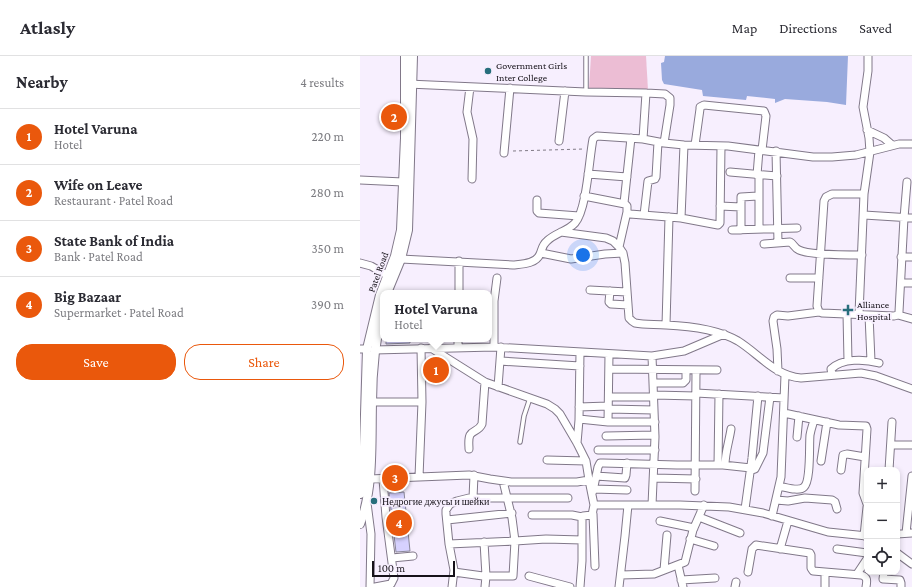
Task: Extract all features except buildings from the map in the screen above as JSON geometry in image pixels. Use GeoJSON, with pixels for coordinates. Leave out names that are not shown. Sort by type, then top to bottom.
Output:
{"type":"FeatureCollection","features":[{"type":"Feature","properties":{"kind":"street","name":"Patel Road"},"geometry":{"type":"LineString","coordinates":[[385,290],[398,258],[405,230],[412,138],[409,84],[405,56]]}},
{"type":"Feature","properties":{"kind":"street","name":"Patel Road"},"geometry":{"type":"LineString","coordinates":[[405,230],[403,182],[409,84],[413,56]]}},
{"type":"Feature","properties":{"kind":"street"},"geometry":{"type":"LineString","coordinates":[[859,314],[864,194],[870,152],[863,107],[868,71],[868,56]]}},
{"type":"Feature","properties":{"kind":"street"},"geometry":{"type":"LineString","coordinates":[[409,84],[665,94],[670,98],[670,105],[661,143],[656,177],[655,179],[648,181],[644,215]]}},
{"type":"Feature","properties":{"kind":"street"},"geometry":{"type":"LineString","coordinates":[[470,87],[467,112],[473,139],[472,179]]}},
{"type":"Feature","properties":{"kind":"street"},"geometry":{"type":"LineString","coordinates":[[504,153],[510,88]]}},
{"type":"Feature","properties":{"kind":"street"},"geometry":{"type":"LineString","coordinates":[[559,141],[565,91]]}},
{"type":"Feature","properties":{"kind":"street"},"geometry":{"type":"LineString","coordinates":[[643,139],[646,93]]}},
{"type":"Feature","properties":{"kind":"street"},"geometry":{"type":"LineString","coordinates":[[695,145],[700,107],[704,105],[747,108],[764,111],[766,121],[758,175],[759,230]]}},
{"type":"Feature","properties":{"kind":"street"},"geometry":{"type":"LineString","coordinates":[[867,130],[884,138],[892,145]]}},
{"type":"Feature","properties":{"kind":"street"},"geometry":{"type":"LineString","coordinates":[[398,258],[513,265],[524,264],[538,258],[546,241],[574,224],[579,216],[588,174],[593,139],[597,136],[643,139],[684,146],[720,146],[832,158],[870,152],[892,145],[912,144]]}},
{"type":"Feature","properties":{"kind":"street"},"geometry":{"type":"LineString","coordinates":[[631,138],[624,203],[627,206],[627,212],[621,250],[629,318],[632,321],[639,324],[701,329],[724,334],[738,341],[778,371],[793,377],[801,378],[853,373],[868,374],[912,389]]}},
{"type":"Feature","properties":{"kind":"street"},"geometry":{"type":"LineString","coordinates":[[681,218],[684,146]]}},
{"type":"Feature","properties":{"kind":"street"},"geometry":{"type":"LineString","coordinates":[[627,212],[630,214],[681,218],[718,225],[720,223],[720,146]]}},
{"type":"Feature","properties":{"kind":"street"},"geometry":{"type":"LineString","coordinates":[[776,152],[778,243]]}},
{"type":"Feature","properties":{"kind":"street"},"geometry":{"type":"LineString","coordinates":[[730,172],[777,176]]}},
{"type":"Feature","properties":{"kind":"street"},"geometry":{"type":"LineString","coordinates":[[588,174],[627,177]]}},
{"type":"Feature","properties":{"kind":"street"},"geometry":{"type":"LineString","coordinates":[[360,180],[403,182]]}},
{"type":"Feature","properties":{"kind":"street"},"geometry":{"type":"LineString","coordinates":[[898,315],[900,308],[901,257],[907,182]]}},
{"type":"Feature","properties":{"kind":"street"},"geometry":{"type":"LineString","coordinates":[[819,312],[817,306],[824,202],[826,197],[832,194],[864,194]]}},
{"type":"Feature","properties":{"kind":"street"},"geometry":{"type":"LineString","coordinates":[[584,196],[624,203]]}},
{"type":"Feature","properties":{"kind":"street"},"geometry":{"type":"LineString","coordinates":[[741,230],[742,196],[758,196]]}},
{"type":"Feature","properties":{"kind":"street"},"geometry":{"type":"LineString","coordinates":[[537,200],[537,211],[539,213],[579,216]]}},
{"type":"Feature","properties":{"kind":"street"},"geometry":{"type":"LineString","coordinates":[[720,206],[741,207]]}},
{"type":"Feature","properties":{"kind":"street"},"geometry":{"type":"LineString","coordinates":[[864,215],[912,218]]}},
{"type":"Feature","properties":{"kind":"street"},"geometry":{"type":"LineString","coordinates":[[666,325],[669,217]]}},
{"type":"Feature","properties":{"kind":"street"},"geometry":{"type":"LineString","coordinates":[[732,230],[797,228]]}},
{"type":"Feature","properties":{"kind":"street"},"geometry":{"type":"LineString","coordinates":[[561,232],[606,238],[613,241],[621,250]]}},
{"type":"Feature","properties":{"kind":"street"},"geometry":{"type":"LineString","coordinates":[[764,244],[791,242],[800,251],[821,254],[862,255]]}},
{"type":"Feature","properties":{"kind":"street"},"geometry":{"type":"LineString","coordinates":[[541,253],[571,259],[621,250]]}},
{"type":"Feature","properties":{"kind":"street"},"geometry":{"type":"LineString","coordinates":[[901,257],[912,257]]}},
{"type":"Feature","properties":{"kind":"street"},"geometry":{"type":"LineString","coordinates":[[360,262],[390,276]]}},
{"type":"Feature","properties":{"kind":"street"},"geometry":{"type":"LineString","coordinates":[[459,262],[459,290]]}},
{"type":"Feature","properties":{"kind":"street"},"geometry":{"type":"LineString","coordinates":[[497,278],[494,301],[500,361],[498,387]]}},
{"type":"Feature","properties":{"kind":"street"},"geometry":{"type":"LineString","coordinates":[[790,278],[819,278]]}},
{"type":"Feature","properties":{"kind":"street"},"geometry":{"type":"LineString","coordinates":[[901,283],[912,283]]}},
{"type":"Feature","properties":{"kind":"street"},"geometry":{"type":"LineString","coordinates":[[590,290],[627,292]]}},
{"type":"Feature","properties":{"kind":"street"},"geometry":{"type":"LineString","coordinates":[[610,291],[609,302],[611,304],[628,305]]}},
{"type":"Feature","properties":{"kind":"street","name":"Patel Road"},"geometry":{"type":"LineString","coordinates":[[360,524],[366,502],[362,452],[367,349],[380,304]]}},
{"type":"Feature","properties":{"kind":"street"},"geometry":{"type":"LineString","coordinates":[[778,371],[777,343],[773,321],[774,316],[788,316],[819,312],[898,315],[912,319]]}},
{"type":"Feature","properties":{"kind":"street"},"geometry":{"type":"LineString","coordinates":[[847,314],[848,361]]}},
{"type":"Feature","properties":{"kind":"street"},"geometry":{"type":"LineString","coordinates":[[868,315],[871,361]]}},
{"type":"Feature","properties":{"kind":"street","name":"Patel Road"},"geometry":{"type":"LineString","coordinates":[[364,487],[372,452],[372,402],[367,349],[380,316]]}},
{"type":"Feature","properties":{"kind":"street"},"geometry":{"type":"LineString","coordinates":[[367,349],[498,347],[652,356],[684,351],[724,334]]}},
{"type":"Feature","properties":{"kind":"street"},"geometry":{"type":"LineString","coordinates":[[458,342],[458,347]]}},
{"type":"Feature","properties":{"kind":"street"},"geometry":{"type":"LineString","coordinates":[[419,478],[422,402],[421,348]]}},
{"type":"Feature","properties":{"kind":"street"},"geometry":{"type":"LineString","coordinates":[[431,348],[485,382],[547,404],[555,408],[560,414],[586,461],[589,480],[593,492],[595,566]]}},
{"type":"Feature","properties":{"kind":"street"},"geometry":{"type":"LineString","coordinates":[[577,443],[579,419],[580,352]]}},
{"type":"Feature","properties":{"kind":"street"},"geometry":{"type":"LineString","coordinates":[[608,422],[609,354]]}},
{"type":"Feature","properties":{"kind":"street"},"geometry":{"type":"LineString","coordinates":[[652,356],[655,422],[655,464],[652,505]]}},
{"type":"Feature","properties":{"kind":"street"},"geometry":{"type":"LineString","coordinates":[[500,361],[580,366]]}},
{"type":"Feature","properties":{"kind":"street"},"geometry":{"type":"LineString","coordinates":[[832,375],[831,369],[835,365],[848,361],[871,361],[879,363]]}},
{"type":"Feature","properties":{"kind":"street"},"geometry":{"type":"LineString","coordinates":[[609,369],[717,370]]}},
{"type":"Feature","properties":{"kind":"street"},"geometry":{"type":"LineString","coordinates":[[653,383],[683,383],[686,380],[686,370]]}},
{"type":"Feature","properties":{"kind":"street"},"geometry":{"type":"LineString","coordinates":[[696,371],[696,491]]}},
{"type":"Feature","properties":{"kind":"street"},"geometry":{"type":"LineString","coordinates":[[772,516],[779,486],[785,375]]}},
{"type":"Feature","properties":{"kind":"street"},"geometry":{"type":"LineString","coordinates":[[469,449],[469,437],[481,427],[485,382]]}},
{"type":"Feature","properties":{"kind":"street"},"geometry":{"type":"LineString","coordinates":[[608,397],[718,394],[784,398]]}},
{"type":"Feature","properties":{"kind":"street"},"geometry":{"type":"LineString","coordinates":[[718,394],[721,465]]}},
{"type":"Feature","properties":{"kind":"street"},"geometry":{"type":"LineString","coordinates":[[745,509],[758,396]]}},
{"type":"Feature","properties":{"kind":"street"},"geometry":{"type":"LineString","coordinates":[[593,492],[600,463],[721,465],[750,470],[755,469],[763,453],[770,397]]}},
{"type":"Feature","properties":{"kind":"street"},"geometry":{"type":"LineString","coordinates":[[372,402],[422,402]]}},
{"type":"Feature","properties":{"kind":"street"},"geometry":{"type":"LineString","coordinates":[[579,407],[654,410]]}},
{"type":"Feature","properties":{"kind":"street"},"geometry":{"type":"LineString","coordinates":[[784,414],[839,425],[866,426],[865,467]]}},
{"type":"Feature","properties":{"kind":"street"},"geometry":{"type":"LineString","coordinates":[[797,437],[799,416]]}},
{"type":"Feature","properties":{"kind":"street"},"geometry":{"type":"LineString","coordinates":[[579,419],[608,422],[655,422]]}},
{"type":"Feature","properties":{"kind":"street"},"geometry":{"type":"LineString","coordinates":[[779,486],[799,489],[806,484],[810,457],[810,436],[814,420]]}},
{"type":"Feature","properties":{"kind":"street"},"geometry":{"type":"LineString","coordinates":[[821,461],[826,422]]}},
{"type":"Feature","properties":{"kind":"street"},"geometry":{"type":"LineString","coordinates":[[889,467],[892,422]]}},
{"type":"Feature","properties":{"kind":"street"},"geometry":{"type":"LineString","coordinates":[[721,465],[729,444],[731,429]]}},
{"type":"Feature","properties":{"kind":"street"},"geometry":{"type":"LineString","coordinates":[[606,436],[655,435]]}},
{"type":"Feature","properties":{"kind":"street"},"geometry":{"type":"LineString","coordinates":[[891,445],[912,445]]}},
{"type":"Feature","properties":{"kind":"street"},"geometry":{"type":"LineString","coordinates":[[598,450],[655,450]]}},
{"type":"Feature","properties":{"kind":"street"},"geometry":{"type":"LineString","coordinates":[[841,470],[843,456],[847,454],[865,457]]}},
{"type":"Feature","properties":{"kind":"street"},"geometry":{"type":"LineString","coordinates":[[547,460],[586,461]]}},
{"type":"Feature","properties":{"kind":"street"},"geometry":{"type":"LineString","coordinates":[[596,476],[625,478],[627,463]]}},
{"type":"Feature","properties":{"kind":"street"},"geometry":{"type":"LineString","coordinates":[[364,487],[383,479],[419,478],[444,475],[474,475],[502,481],[577,482],[589,480]]}},
{"type":"Feature","properties":{"kind":"street"},"geometry":{"type":"LineString","coordinates":[[473,498],[474,475]]}},
{"type":"Feature","properties":{"kind":"street"},"geometry":{"type":"LineString","coordinates":[[909,533],[912,476]]}},
{"type":"Feature","properties":{"kind":"street"},"geometry":{"type":"LineString","coordinates":[[654,478],[696,479]]}},
{"type":"Feature","properties":{"kind":"street"},"geometry":{"type":"LineString","coordinates":[[374,587],[388,585],[393,581],[394,576],[383,479]]}},
{"type":"Feature","properties":{"kind":"street"},"geometry":{"type":"LineString","coordinates":[[454,572],[486,576],[513,576],[515,541],[512,513],[502,481]]}},
{"type":"Feature","properties":{"kind":"street"},"geometry":{"type":"LineString","coordinates":[[864,484],[864,496]]}},
{"type":"Feature","properties":{"kind":"street"},"geometry":{"type":"LineString","coordinates":[[593,492],[627,490]]}},
{"type":"Feature","properties":{"kind":"street"},"geometry":{"type":"LineString","coordinates":[[452,587],[454,572],[449,544],[446,510],[450,504],[473,498],[568,498]]}},
{"type":"Feature","properties":{"kind":"street"},"geometry":{"type":"LineString","coordinates":[[776,500],[788,501],[804,498],[832,500],[835,502],[836,509]]}},
{"type":"Feature","properties":{"kind":"street"},"geometry":{"type":"LineString","coordinates":[[366,502],[371,534],[370,587]]}},
{"type":"Feature","properties":{"kind":"street"},"geometry":{"type":"LineString","coordinates":[[594,505],[704,505],[745,509],[828,532],[864,536]]}},
{"type":"Feature","properties":{"kind":"street"},"geometry":{"type":"LineString","coordinates":[[619,587],[628,505]]}},
{"type":"Feature","properties":{"kind":"street"},"geometry":{"type":"LineString","coordinates":[[621,575],[654,574],[685,562],[690,539],[704,505]]}},
{"type":"Feature","properties":{"kind":"street"},"geometry":{"type":"LineString","coordinates":[[447,520],[512,513]]}},
{"type":"Feature","properties":{"kind":"street"},"geometry":{"type":"LineString","coordinates":[[532,515],[572,515],[582,517],[593,514]]}},
{"type":"Feature","properties":{"kind":"street"},"geometry":{"type":"LineString","coordinates":[[580,587],[582,561],[582,517]]}},
{"type":"Feature","properties":{"kind":"street"},"geometry":{"type":"LineString","coordinates":[[699,517],[740,533]]}},
{"type":"Feature","properties":{"kind":"street"},"geometry":{"type":"LineString","coordinates":[[660,521],[694,528]]}},
{"type":"Feature","properties":{"kind":"street"},"geometry":{"type":"LineString","coordinates":[[780,549],[788,521]]}},
{"type":"Feature","properties":{"kind":"street"},"geometry":{"type":"LineString","coordinates":[[664,570],[667,535]]}},
{"type":"Feature","properties":{"kind":"street"},"geometry":{"type":"LineString","coordinates":[[449,544],[546,539],[582,540]]}},
{"type":"Feature","properties":{"kind":"street"},"geometry":{"type":"LineString","coordinates":[[690,539],[714,546]]}},
{"type":"Feature","properties":{"kind":"street"},"geometry":{"type":"LineString","coordinates":[[484,542],[486,587]]}},
{"type":"Feature","properties":{"kind":"street"},"geometry":{"type":"LineString","coordinates":[[748,572],[752,548],[754,545],[811,553],[812,570],[857,574],[866,577],[866,587]]}},
{"type":"Feature","properties":{"kind":"street"},"geometry":{"type":"LineString","coordinates":[[837,549],[864,553]]}},
{"type":"Feature","properties":{"kind":"street"},"geometry":{"type":"LineString","coordinates":[[392,558],[413,556]]}},
{"type":"Feature","properties":{"kind":"street"},"geometry":{"type":"LineString","coordinates":[[900,557],[912,564]]}},
{"type":"Feature","properties":{"kind":"street"},"geometry":{"type":"LineString","coordinates":[[857,574],[864,564]]}},
{"type":"Feature","properties":{"kind":"street"},"geometry":{"type":"LineString","coordinates":[[678,565],[682,583],[715,578]]}},
{"type":"Feature","properties":{"kind":"street"},"geometry":{"type":"LineString","coordinates":[[825,572],[825,587]]}},
{"type":"Feature","properties":{"kind":"street"},"geometry":{"type":"LineString","coordinates":[[884,575],[883,579],[900,580],[900,587]]}},
{"type":"Feature","properties":{"kind":"street"},"geometry":{"type":"LineString","coordinates":[[529,576],[570,587]]}},
{"type":"Feature","properties":{"kind":"lane"},"geometry":{"type":"LineString","coordinates":[[586,56],[586,92]]}},
{"type":"Feature","properties":{"kind":"lane"},"geometry":{"type":"LineString","coordinates":[[520,442],[524,416],[530,398]]}},
{"type":"Feature","properties":{"kind":"path"},"geometry":{"type":"LineString","coordinates":[[513,151],[591,149]]}},
{"type":"Feature","properties":{"kind":"shaded area"},"geometry":{"type":"Polygon","coordinates":[[[591,56],[646,56],[648,90],[589,88],[591,56]]]}},
{"type":"Feature","properties":{"kind":"water"},"geometry":{"type":"Polygon","coordinates":[[[665,56],[848,56],[846,105],[785,99],[775,103],[775,99],[747,96],[746,100],[703,96],[702,90],[664,84],[662,80],[661,63],[664,62],[665,56]]]}},
{"type":"Feature","properties":{"kind":"place","name":"Government Girls Inter College"},"geometry":{"type":"Point","coordinates":[488,71]}},
{"type":"Feature","properties":{"kind":"place","name":"Wife on Leave"},"geometry":{"type":"Point","coordinates":[394,117]}},
{"type":"Feature","properties":{"kind":"place","name":"Alliance Hospital"},"geometry":{"type":"Point","coordinates":[848,310]}},
{"type":"Feature","properties":{"kind":"place","name":"Hotel Varuna"},"geometry":{"type":"Point","coordinates":[436,370]}},
{"type":"Feature","properties":{"kind":"place","name":"State Bank of India"},"geometry":{"type":"Point","coordinates":[395,478]}},
{"type":"Feature","properties":{"kind":"place","name":"Недрогие джусы и шейки"},"geometry":{"type":"Point","coordinates":[374,501]}},
{"type":"Feature","properties":{"kind":"place","name":"Big Bazaar"},"geometry":{"type":"Point","coordinates":[399,523]}}]}
